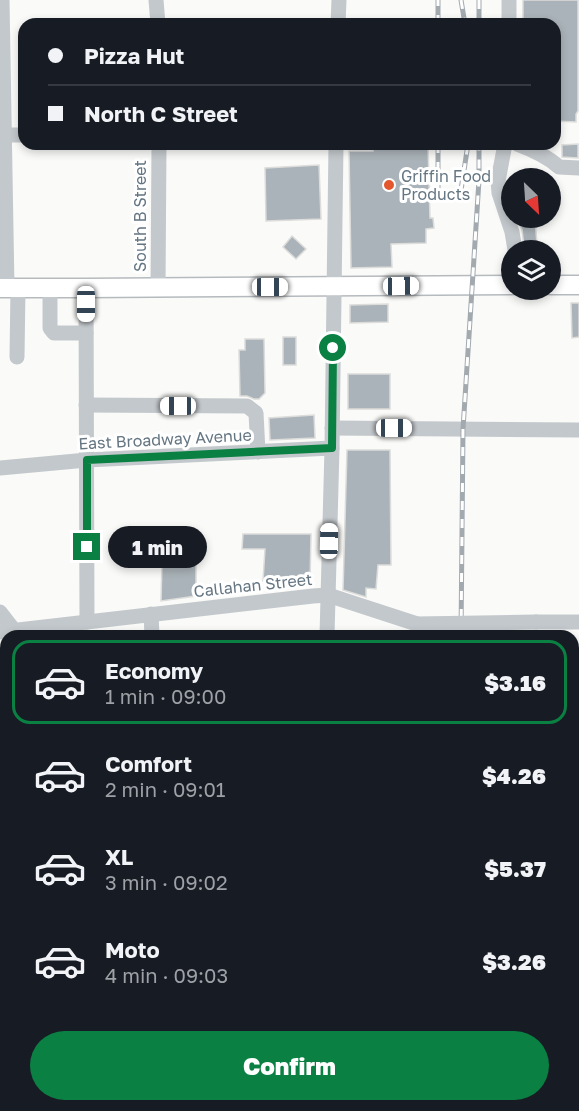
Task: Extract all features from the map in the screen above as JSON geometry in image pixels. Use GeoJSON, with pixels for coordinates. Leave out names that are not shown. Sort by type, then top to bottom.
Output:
{"type":"FeatureCollection","features":[{"type":"Feature","properties":{"kind":"main road"},"geometry":{"type":"LineString","coordinates":[[8,288],[501,285]]}},
{"type":"Feature","properties":{"kind":"main road"},"geometry":{"type":"LineString","coordinates":[[561,285],[579,285]]}},
{"type":"Feature","properties":{"kind":"street"},"geometry":{"type":"LineString","coordinates":[[2,0],[2,135],[8,288],[17,357]]}},
{"type":"Feature","properties":{"kind":"street"},"geometry":{"type":"LineString","coordinates":[[156,0],[158,18]]}},
{"type":"Feature","properties":{"kind":"street"},"geometry":{"type":"LineString","coordinates":[[338,18],[339,0]]}},
{"type":"Feature","properties":{"kind":"street"},"geometry":{"type":"LineString","coordinates":[[508,18],[509,0]]}},
{"type":"Feature","properties":{"kind":"street"},"geometry":{"type":"LineString","coordinates":[[2,135],[18,135]]}},
{"type":"Feature","properties":{"kind":"street","name":"South B Street"},"geometry":{"type":"LineString","coordinates":[[158,288],[159,150]]}},
{"type":"Feature","properties":{"kind":"street"},"geometry":{"type":"LineString","coordinates":[[327,630],[336,150]]}},
{"type":"Feature","properties":{"kind":"street"},"geometry":{"type":"LineString","coordinates":[[504,150],[498,181],[499,193],[513,240]]}},
{"type":"Feature","properties":{"kind":"street"},"geometry":{"type":"LineString","coordinates":[[535,150],[560,168],[579,168]]}},
{"type":"Feature","properties":{"kind":"street"},"geometry":{"type":"LineString","coordinates":[[51,288],[50,328],[54,333],[86,333]]}},
{"type":"Feature","properties":{"kind":"street"},"geometry":{"type":"LineString","coordinates":[[86,288],[87,622]]}},
{"type":"Feature","properties":{"kind":"street"},"geometry":{"type":"LineString","coordinates":[[86,405],[247,406],[256,413],[258,452]]}},
{"type":"Feature","properties":{"kind":"street"},"geometry":{"type":"LineString","coordinates":[[332,428],[579,430]]}},
{"type":"Feature","properties":{"kind":"street","name":"East Broadway Avenue"},"geometry":{"type":"LineString","coordinates":[[0,468],[87,460],[332,448]]}},
{"type":"Feature","properties":{"kind":"street","name":"Callahan Street"},"geometry":{"type":"LineString","coordinates":[[16,630],[312,596],[328,596],[417,624],[579,622]]}},
{"type":"Feature","properties":{"kind":"street"},"geometry":{"type":"LineString","coordinates":[[0,612],[7,630]]}},
{"type":"Feature","properties":{"kind":"street"},"geometry":{"type":"LineString","coordinates":[[151,614],[152,630]]}},
{"type":"Feature","properties":{"kind":"building"},"geometry":{"type":"Polygon","coordinates":[[[523,0],[578,0],[578,111],[576,122],[561,121],[561,18],[523,18],[523,0]]]}},
{"type":"Feature","properties":{"kind":"building"},"geometry":{"type":"Polygon","coordinates":[[[578,144],[578,158],[562,157],[562,145],[578,144]]]}},
{"type":"Feature","properties":{"kind":"building","name":"Griffin Food Products"},"geometry":{"type":"Polygon","coordinates":[[[428,150],[430,218],[433,218],[434,228],[426,229],[426,243],[391,244],[392,267],[351,268],[349,151],[428,150]]]}},
{"type":"Feature","properties":{"kind":"building"},"geometry":{"type":"Polygon","coordinates":[[[319,165],[321,219],[266,221],[265,168],[319,165]]]}},
{"type":"Feature","properties":{"kind":"building"},"geometry":{"type":"Polygon","coordinates":[[[521,228],[536,228],[537,240],[523,240],[521,228]]]}},
{"type":"Feature","properties":{"kind":"building"},"geometry":{"type":"Polygon","coordinates":[[[292,236],[306,249],[296,259],[283,247],[292,236]]]}},
{"type":"Feature","properties":{"kind":"building"},"geometry":{"type":"Polygon","coordinates":[[[571,303],[579,303],[579,337],[572,338],[571,303]]]}},
{"type":"Feature","properties":{"kind":"building"},"geometry":{"type":"Polygon","coordinates":[[[388,304],[388,322],[350,323],[350,305],[388,304]]]}},
{"type":"Feature","properties":{"kind":"building"},"geometry":{"type":"Polygon","coordinates":[[[283,337],[296,337],[296,365],[283,365],[283,337]]]}},
{"type":"Feature","properties":{"kind":"building"},"geometry":{"type":"Polygon","coordinates":[[[245,339],[264,339],[265,393],[259,399],[240,396],[239,350],[245,350],[245,339]]]}},
{"type":"Feature","properties":{"kind":"building"},"geometry":{"type":"Polygon","coordinates":[[[348,374],[390,374],[390,409],[348,409],[348,374]]]}},
{"type":"Feature","properties":{"kind":"building"},"geometry":{"type":"Polygon","coordinates":[[[314,415],[315,438],[270,440],[269,418],[314,415]]]}},
{"type":"Feature","properties":{"kind":"building"},"geometry":{"type":"Polygon","coordinates":[[[347,450],[390,450],[391,565],[378,565],[376,589],[366,588],[366,597],[343,590],[347,450]]]}},
{"type":"Feature","properties":{"kind":"building"},"geometry":{"type":"Polygon","coordinates":[[[243,534],[311,534],[310,582],[263,581],[265,549],[242,549],[243,534]]]}},
{"type":"Feature","properties":{"kind":"building"},"geometry":{"type":"Polygon","coordinates":[[[196,558],[196,596],[161,601],[162,562],[196,558]]]}},
{"type":"Feature","properties":{"kind":"railway"},"geometry":{"type":"LineString","coordinates":[[438,0],[438,18]]}},
{"type":"Feature","properties":{"kind":"railway"},"geometry":{"type":"LineString","coordinates":[[461,0],[464,18]]}},
{"type":"Feature","properties":{"kind":"railway"},"geometry":{"type":"LineString","coordinates":[[479,0],[479,18]]}},
{"type":"Feature","properties":{"kind":"railway"},"geometry":{"type":"LineString","coordinates":[[438,150],[438,190]]}},
{"type":"Feature","properties":{"kind":"railway"},"geometry":{"type":"LineString","coordinates":[[461,190],[467,150]]}},
{"type":"Feature","properties":{"kind":"railway"},"geometry":{"type":"LineString","coordinates":[[461,630],[463,429],[479,150]]}},
{"type":"Feature","properties":{"kind":"place","name":"Griffin Food Products"},"geometry":{"type":"Point","coordinates":[389,185]}},
{"type":"Feature","properties":{"kind":"route"},"geometry":{"type":"LineString","coordinates":[[87,547],[87,460],[332,448],[333,348]]}}]}
